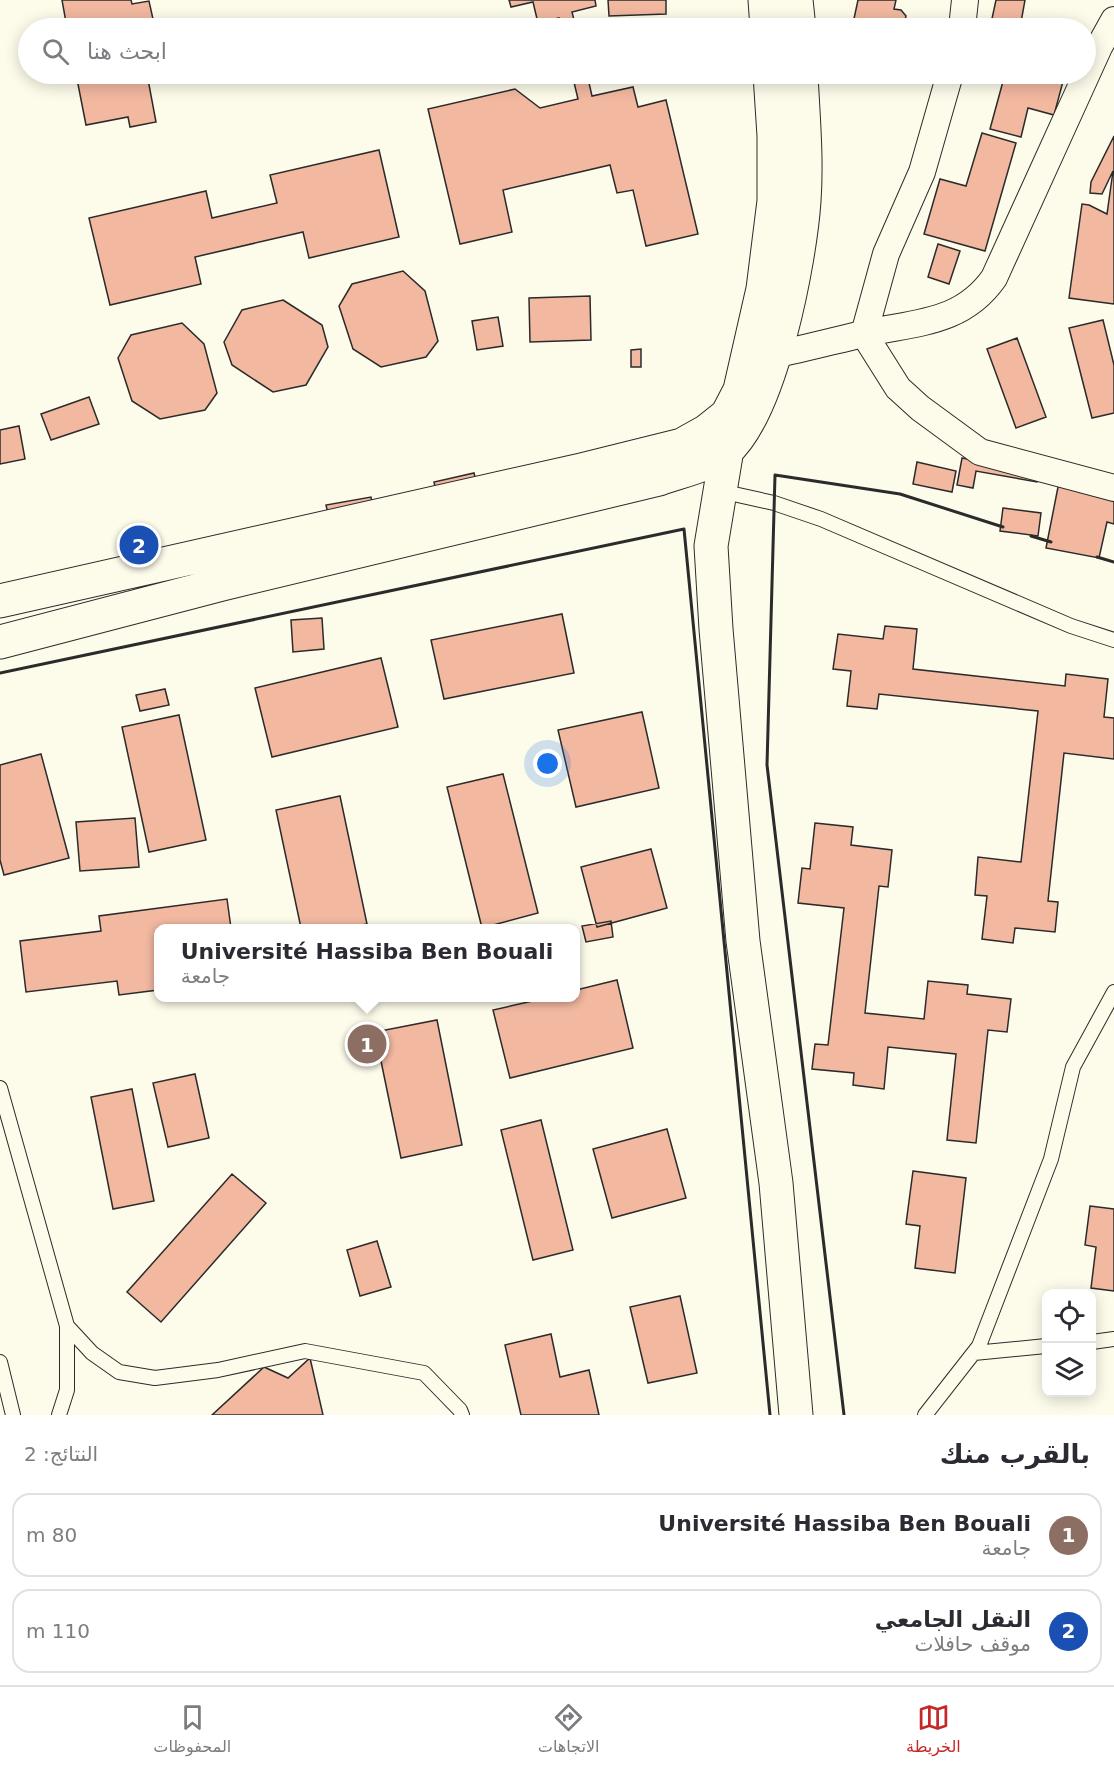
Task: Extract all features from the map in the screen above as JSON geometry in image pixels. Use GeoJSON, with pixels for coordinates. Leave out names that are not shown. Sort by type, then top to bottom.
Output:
{"type":"FeatureCollection","features":[{"type":"Feature","properties":{"kind":"main road"},"geometry":{"type":"LineString","coordinates":[[765,0],[766,18]]}},
{"type":"Feature","properties":{"kind":"main road"},"geometry":{"type":"LineString","coordinates":[[796,0],[798,18]]}},
{"type":"Feature","properties":{"kind":"main road"},"geometry":{"type":"LineString","coordinates":[[0,642],[222,584],[659,479],[714,459],[728,449],[747,425],[761,355],[763,289],[774,201],[774,136],[771,84]]}},
{"type":"Feature","properties":{"kind":"main road"},"geometry":{"type":"LineString","coordinates":[[0,601],[581,470],[682,445],[707,431],[727,415],[761,355],[781,333],[794,273],[804,201],[801,84]]}},
{"type":"Feature","properties":{"kind":"main road"},"geometry":{"type":"LineString","coordinates":[[727,415],[728,449],[711,546],[716,629],[743,941],[776,1183],[796,1415]]}},
{"type":"Feature","properties":{"kind":"street"},"geometry":{"type":"LineString","coordinates":[[963,18],[965,0]]}},
{"type":"Feature","properties":{"kind":"street"},"geometry":{"type":"LineString","coordinates":[[1096,54],[1114,20]]}},
{"type":"Feature","properties":{"kind":"street"},"geometry":{"type":"LineString","coordinates":[[947,84],[922,172],[886,254],[864,333],[898,388],[920,408],[980,452],[1114,488]]}},
{"type":"Feature","properties":{"kind":"street"},"geometry":{"type":"LineString","coordinates":[[761,355],[929,322],[954,313],[985,290],[994,278],[1082,84]]}},
{"type":"Feature","properties":{"kind":"lane"},"geometry":{"type":"LineString","coordinates":[[720,491],[774,503],[821,519],[1071,626],[1114,640]]}},
{"type":"Feature","properties":{"kind":"lane"},"geometry":{"type":"LineString","coordinates":[[925,1415],[979,1346],[1051,1159],[1073,1067],[1114,992]]}},
{"type":"Feature","properties":{"kind":"lane"},"geometry":{"type":"LineString","coordinates":[[0,1088],[67,1326],[67,1390],[59,1415]]}},
{"type":"Feature","properties":{"kind":"lane"},"geometry":{"type":"LineString","coordinates":[[67,1326],[92,1353],[119,1372],[154,1378],[218,1370],[305,1351],[424,1373],[460,1410],[462,1415]]}},
{"type":"Feature","properties":{"kind":"lane"},"geometry":{"type":"LineString","coordinates":[[1096,1342],[1114,1340]]}},
{"type":"Feature","properties":{"kind":"lane"},"geometry":{"type":"LineString","coordinates":[[974,1353],[1042,1346]]}},
{"type":"Feature","properties":{"kind":"lane"},"geometry":{"type":"LineString","coordinates":[[0,1362],[13,1415]]}},
{"type":"Feature","properties":{"kind":"building"},"geometry":{"type":"Polygon","coordinates":[[[62,0],[131,0],[132,4],[149,1],[153,18],[65,18],[62,0]]]}},
{"type":"Feature","properties":{"kind":"building"},"geometry":{"type":"Polygon","coordinates":[[[509,0],[595,0],[596,6],[572,12],[574,18],[537,18],[533,2],[511,7],[509,0]]]}},
{"type":"Feature","properties":{"kind":"building"},"geometry":{"type":"Polygon","coordinates":[[[608,0],[666,0],[666,14],[609,16],[608,0]]]}},
{"type":"Feature","properties":{"kind":"building"},"geometry":{"type":"Polygon","coordinates":[[[858,0],[896,0],[894,9],[901,10],[906,16],[906,18],[854,18],[858,0]]]}},
{"type":"Feature","properties":{"kind":"building"},"geometry":{"type":"Polygon","coordinates":[[[996,0],[1025,0],[1022,18],[992,18],[996,0]]]}},
{"type":"Feature","properties":{"kind":"building"},"geometry":{"type":"Polygon","coordinates":[[[78,84],[149,84],[156,122],[130,127],[128,117],[86,125],[78,84]]]}},
{"type":"Feature","properties":{"kind":"building"},"geometry":{"type":"Polygon","coordinates":[[[574,84],[589,84],[592,96],[633,87],[638,107],[666,100],[698,234],[646,246],[633,190],[617,193],[610,165],[503,190],[512,232],[460,244],[428,109],[515,89],[540,108],[578,99],[574,84]]]}},
{"type":"Feature","properties":{"kind":"building"},"geometry":{"type":"Polygon","coordinates":[[[1002,84],[1062,84],[1054,115],[1028,108],[1021,137],[990,129],[1002,84]]]}},
{"type":"Feature","properties":{"kind":"building"},"geometry":{"type":"Polygon","coordinates":[[[982,133],[1016,143],[985,251],[924,234],[940,179],[966,186],[982,133]]]}},
{"type":"Feature","properties":{"kind":"building"},"geometry":{"type":"Polygon","coordinates":[[[1114,136],[1114,304],[1069,298],[1082,204],[1107,214],[1113,171],[1102,194],[1090,193],[1091,182],[1114,136]]]}},
{"type":"Feature","properties":{"kind":"building"},"geometry":{"type":"Polygon","coordinates":[[[379,150],[399,237],[309,258],[303,232],[195,257],[201,284],[110,305],[89,218],[206,191],[212,218],[277,203],[270,175],[379,150]]]}},
{"type":"Feature","properties":{"kind":"building"},"geometry":{"type":"Polygon","coordinates":[[[938,244],[960,251],[949,284],[928,277],[938,244]]]}},
{"type":"Feature","properties":{"kind":"building"},"geometry":{"type":"Polygon","coordinates":[[[403,271],[425,291],[438,341],[426,357],[381,367],[353,349],[339,306],[352,284],[403,271]]]}},
{"type":"Feature","properties":{"kind":"building"},"geometry":{"type":"Polygon","coordinates":[[[590,296],[591,340],[530,342],[529,298],[590,296]]]}},
{"type":"Feature","properties":{"kind":"building"},"geometry":{"type":"Polygon","coordinates":[[[283,300],[322,325],[328,347],[306,385],[273,392],[232,365],[224,342],[242,310],[283,300]]]}},
{"type":"Feature","properties":{"kind":"building"},"geometry":{"type":"Polygon","coordinates":[[[498,317],[503,346],[477,350],[472,321],[498,317]]]}},
{"type":"Feature","properties":{"kind":"building"},"geometry":{"type":"Polygon","coordinates":[[[1103,320],[1114,365],[1114,413],[1092,418],[1069,328],[1103,320]]]}},
{"type":"Feature","properties":{"kind":"building"},"geometry":{"type":"Polygon","coordinates":[[[182,323],[204,344],[217,393],[205,410],[160,419],[132,401],[118,358],[131,335],[182,323]]]}},
{"type":"Feature","properties":{"kind":"building"},"geometry":{"type":"Polygon","coordinates":[[[1017,338],[1046,417],[1016,428],[987,349],[1017,338]]]}},
{"type":"Feature","properties":{"kind":"building"},"geometry":{"type":"Polygon","coordinates":[[[641,349],[641,367],[631,367],[631,350],[641,349]]]}},
{"type":"Feature","properties":{"kind":"building"},"geometry":{"type":"Polygon","coordinates":[[[89,397],[99,424],[51,440],[41,414],[89,397]]]}},
{"type":"Feature","properties":{"kind":"building"},"geometry":{"type":"Polygon","coordinates":[[[19,426],[25,459],[0,464],[0,430],[19,426]]]}},
{"type":"Feature","properties":{"kind":"building"},"geometry":{"type":"Polygon","coordinates":[[[962,458],[1040,472],[1037,482],[976,471],[973,488],[957,485],[962,458]]]}},
{"type":"Feature","properties":{"kind":"building"},"geometry":{"type":"Polygon","coordinates":[[[917,462],[956,471],[952,492],[913,484],[917,462]]]}},
{"type":"Feature","properties":{"kind":"building"},"geometry":{"type":"Polygon","coordinates":[[[474,473],[477,485],[437,496],[434,482],[474,473]]]}},
{"type":"Feature","properties":{"kind":"building"},"geometry":{"type":"Polygon","coordinates":[[[1059,482],[1114,493],[1114,524],[1107,522],[1099,558],[1046,548],[1059,482]]]}},
{"type":"Feature","properties":{"kind":"building"},"geometry":{"type":"Polygon","coordinates":[[[371,497],[373,510],[329,518],[326,505],[371,497]]]}},
{"type":"Feature","properties":{"kind":"building"},"geometry":{"type":"Polygon","coordinates":[[[1003,508],[1041,513],[1038,536],[1000,531],[1003,508]]]}},
{"type":"Feature","properties":{"kind":"building"},"geometry":{"type":"Polygon","coordinates":[[[562,614],[574,673],[444,699],[431,640],[562,614]]]}},
{"type":"Feature","properties":{"kind":"building"},"geometry":{"type":"Polygon","coordinates":[[[322,618],[324,649],[293,652],[291,620],[322,618]]]}},
{"type":"Feature","properties":{"kind":"building"},"geometry":{"type":"Polygon","coordinates":[[[885,626],[917,629],[913,669],[1065,686],[1066,674],[1108,679],[1104,717],[1114,718],[1114,759],[1064,753],[1048,901],[1058,902],[1055,932],[1015,928],[1013,943],[982,939],[987,896],[975,895],[978,857],[1021,862],[1038,711],[879,694],[877,709],[847,706],[851,671],[833,669],[838,634],[883,639],[885,626]]]}},
{"type":"Feature","properties":{"kind":"building"},"geometry":{"type":"Polygon","coordinates":[[[381,658],[398,727],[272,757],[255,688],[381,658]]]}},
{"type":"Feature","properties":{"kind":"building"},"geometry":{"type":"Polygon","coordinates":[[[165,689],[169,705],[140,711],[136,695],[165,689]]]}},
{"type":"Feature","properties":{"kind":"building"},"geometry":{"type":"Polygon","coordinates":[[[642,712],[659,788],[576,807],[558,730],[642,712]]]}},
{"type":"Feature","properties":{"kind":"building"},"geometry":{"type":"Polygon","coordinates":[[[179,715],[206,840],[149,852],[122,727],[179,715]]]}},
{"type":"Feature","properties":{"kind":"building"},"geometry":{"type":"Polygon","coordinates":[[[41,754],[69,858],[4,875],[0,860],[0,765],[41,754]]]}},
{"type":"Feature","properties":{"kind":"building"},"geometry":{"type":"Polygon","coordinates":[[[503,774],[538,913],[497,924],[481,924],[447,787],[503,774]]]}},
{"type":"Feature","properties":{"kind":"building"},"geometry":{"type":"Polygon","coordinates":[[[340,796],[367,924],[300,924],[276,810],[340,796]]]}},
{"type":"Feature","properties":{"kind":"building"},"geometry":{"type":"Polygon","coordinates":[[[135,818],[139,867],[80,871],[76,822],[135,818]]]}},
{"type":"Feature","properties":{"kind":"building"},"geometry":{"type":"Polygon","coordinates":[[[815,823],[853,827],[851,845],[892,850],[888,887],[879,886],[865,1013],[924,1019],[928,981],[968,985],[967,994],[1011,999],[1007,1032],[988,1030],[976,1143],[947,1140],[956,1054],[888,1047],[884,1089],[853,1085],[854,1073],[812,1069],[815,1044],[828,1045],[844,908],[798,903],[802,868],[810,869],[815,823]]]}},
{"type":"Feature","properties":{"kind":"building"},"geometry":{"type":"Polygon","coordinates":[[[651,849],[667,908],[597,927],[581,867],[651,849]]]}},
{"type":"Feature","properties":{"kind":"building"},"geometry":{"type":"Polygon","coordinates":[[[227,899],[230,924],[154,924],[154,991],[119,995],[117,981],[26,992],[20,941],[101,931],[99,916],[227,899]]]}},
{"type":"Feature","properties":{"kind":"building"},"geometry":{"type":"Polygon","coordinates":[[[611,921],[613,937],[586,942],[582,926],[611,921]]]}},
{"type":"Feature","properties":{"kind":"building"},"geometry":{"type":"Polygon","coordinates":[[[617,980],[633,1048],[510,1078],[493,1010],[528,1002],[580,1002],[580,989],[617,980]]]}},
{"type":"Feature","properties":{"kind":"building"},"geometry":{"type":"Polygon","coordinates":[[[437,1020],[462,1145],[401,1158],[375,1032],[437,1020]]]}},
{"type":"Feature","properties":{"kind":"building"},"geometry":{"type":"Polygon","coordinates":[[[195,1074],[209,1138],[168,1147],[153,1083],[195,1074]]]}},
{"type":"Feature","properties":{"kind":"building"},"geometry":{"type":"Polygon","coordinates":[[[132,1089],[154,1201],[113,1209],[91,1097],[132,1089]]]}},
{"type":"Feature","properties":{"kind":"building"},"geometry":{"type":"Polygon","coordinates":[[[541,1120],[573,1250],[533,1260],[501,1130],[541,1120]]]}},
{"type":"Feature","properties":{"kind":"building"},"geometry":{"type":"Polygon","coordinates":[[[667,1129],[686,1198],[612,1218],[593,1149],[667,1129]]]}},
{"type":"Feature","properties":{"kind":"building"},"geometry":{"type":"Polygon","coordinates":[[[913,1171],[966,1178],[955,1273],[915,1268],[920,1226],[906,1224],[913,1171]]]}},
{"type":"Feature","properties":{"kind":"building"},"geometry":{"type":"Polygon","coordinates":[[[232,1174],[266,1203],[161,1322],[127,1292],[232,1174]]]}},
{"type":"Feature","properties":{"kind":"building"},"geometry":{"type":"Polygon","coordinates":[[[1090,1206],[1114,1209],[1114,1291],[1091,1288],[1096,1247],[1085,1245],[1090,1206]]]}},
{"type":"Feature","properties":{"kind":"building"},"geometry":{"type":"Polygon","coordinates":[[[377,1241],[391,1287],[360,1296],[347,1250],[377,1241]]]}},
{"type":"Feature","properties":{"kind":"building"},"geometry":{"type":"Polygon","coordinates":[[[680,1296],[697,1373],[648,1383],[630,1307],[680,1296]]]}},
{"type":"Feature","properties":{"kind":"building"},"geometry":{"type":"Polygon","coordinates":[[[551,1334],[560,1377],[589,1370],[599,1415],[521,1415],[505,1345],[551,1334]]]}},
{"type":"Feature","properties":{"kind":"building"},"geometry":{"type":"Polygon","coordinates":[[[310,1358],[323,1415],[212,1415],[264,1367],[288,1378],[310,1358]]]}},
{"type":"Feature","properties":{"kind":"wall"},"geometry":{"type":"LineString","coordinates":[[844,1415],[767,765],[775,475],[900,494],[1003,527]]}},
{"type":"Feature","properties":{"kind":"wall"},"geometry":{"type":"LineString","coordinates":[[0,673],[684,529],[770,1415]]}},
{"type":"Feature","properties":{"kind":"wall"},"geometry":{"type":"LineString","coordinates":[[1031,536],[1051,542]]}},
{"type":"Feature","properties":{"kind":"wall"},"geometry":{"type":"LineString","coordinates":[[1097,557],[1114,562]]}},
{"type":"Feature","properties":{"kind":"place","name":"النقل الجامعي"},"geometry":{"type":"Point","coordinates":[139,545]}},
{"type":"Feature","properties":{"kind":"place","name":"Université Hassiba Ben Bouali"},"geometry":{"type":"Point","coordinates":[367,1044]}}]}
